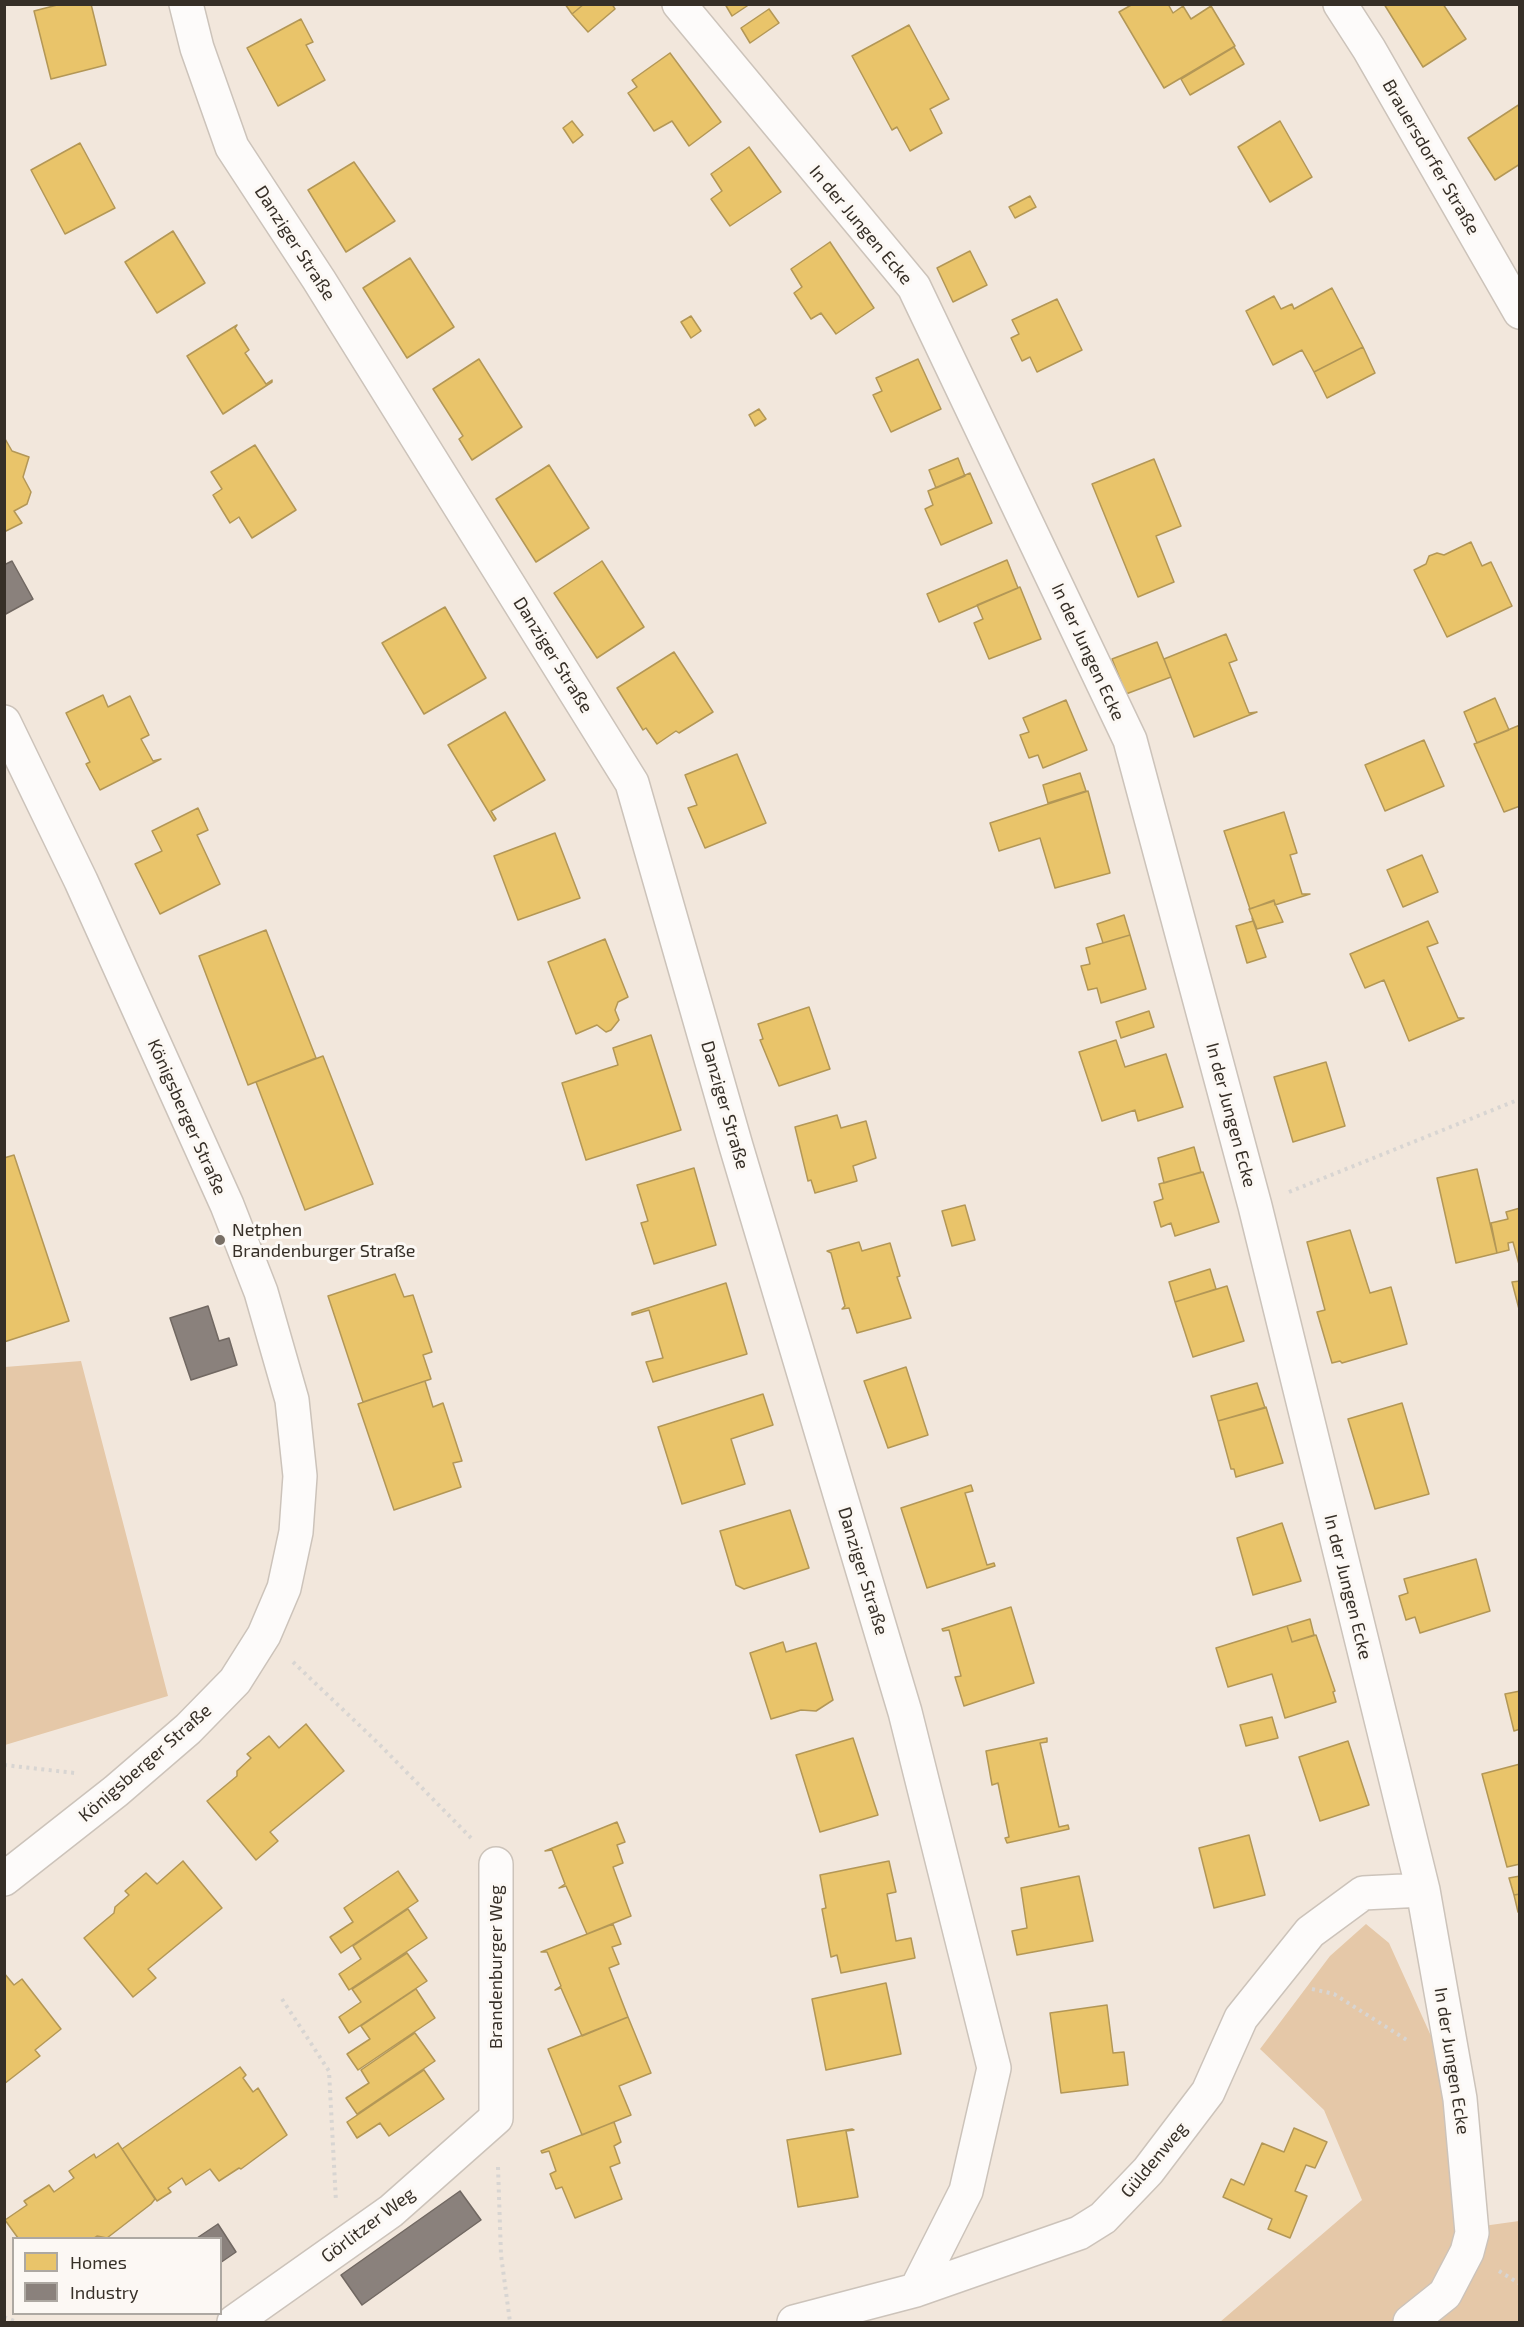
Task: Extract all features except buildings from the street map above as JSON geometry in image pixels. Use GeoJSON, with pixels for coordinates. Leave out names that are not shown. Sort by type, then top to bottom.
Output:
{"type":"FeatureCollection","features":[{"type":"Feature","properties":{"kind":"street","name":"Danziger Straße"},"geometry":{"type":"LineString","coordinates":[[186,4],[197,48],[232,147],[319,280],[632,783],[736,1146],[905,1712],[994,2068],[966,2191],[916,2290]]}},
{"type":"Feature","properties":{"kind":"street","name":"In der Jungen Ecke"},"geometry":{"type":"LineString","coordinates":[[680,4],[914,287],[1130,740],[1255,1206],[1423,1890],[1460,2099],[1472,2233],[1467,2252],[1445,2294],[1410,2322]]}},
{"type":"Feature","properties":{"kind":"street","name":"Brauersdorfer Straße"},"geometry":{"type":"LineString","coordinates":[[1340,4],[1520,312]]}},
{"type":"Feature","properties":{"kind":"street","name":"Königsberger Straße"},"geometry":{"type":"LineString","coordinates":[[4,722],[81,882],[227,1205],[261,1292],[292,1400],[300,1476],[296,1532],[284,1588],[264,1635],[235,1681],[188,1730],[116,1791],[4,1879]]}},
{"type":"Feature","properties":{"kind":"street","name":"Brandenburger Weg"},"geometry":{"type":"LineString","coordinates":[[496,1864],[496,2118]]}},
{"type":"Feature","properties":{"kind":"street","name":"Güldenweg"},"geometry":{"type":"LineString","coordinates":[[794,2322],[916,2290],[1079,2232],[1103,2218],[1148,2171],[1208,2092],[1241,2018],[1310,1932],[1363,1893],[1423,1890]]}},
{"type":"Feature","properties":{"kind":"street","name":"Görlitzer Weg"},"geometry":{"type":"LineString","coordinates":[[234,2322],[391,2211],[496,2118]]}},
{"type":"Feature","properties":{"kind":"path"},"geometry":{"type":"LineString","coordinates":[[1255,1206],[1520,1099]]}},
{"type":"Feature","properties":{"kind":"path","name":"Brandenburger Weg"},"geometry":{"type":"LineString","coordinates":[[264,1635],[378,1743],[496,1864]]}},
{"type":"Feature","properties":{"kind":"path"},"geometry":{"type":"LineString","coordinates":[[4,1765],[76,1774],[116,1791]]}},
{"type":"Feature","properties":{"kind":"path"},"geometry":{"type":"LineString","coordinates":[[1270,1981],[1334,1994],[1414,2044]]}},
{"type":"Feature","properties":{"kind":"path"},"geometry":{"type":"LineString","coordinates":[[282,1999],[329,2071],[338,2249]]}},
{"type":"Feature","properties":{"kind":"path"},"geometry":{"type":"LineString","coordinates":[[496,2118],[501,2255],[510,2322]]}},
{"type":"Feature","properties":{"kind":"path"},"geometry":{"type":"LineString","coordinates":[[4,2317],[17,2322]]}},
{"type":"Feature","properties":{"kind":"shaded area"},"geometry":{"type":"Polygon","coordinates":[[[81,1361],[168,1696],[5,1745],[5,1367],[81,1361]]]}},
{"type":"Feature","properties":{"kind":"shaded area"},"geometry":{"type":"Polygon","coordinates":[[[1366,1924],[1389,1943],[1436,2047],[1476,2227],[1519,2221],[1519,2322],[1220,2322],[1362,2200],[1324,2110],[1260,2049],[1330,1956],[1366,1924]]]}},
{"type":"Feature","properties":{"kind":"place","name":"Netphen Brandenburger Straße"},"geometry":{"type":"Point","coordinates":[220,1240]}}]}
